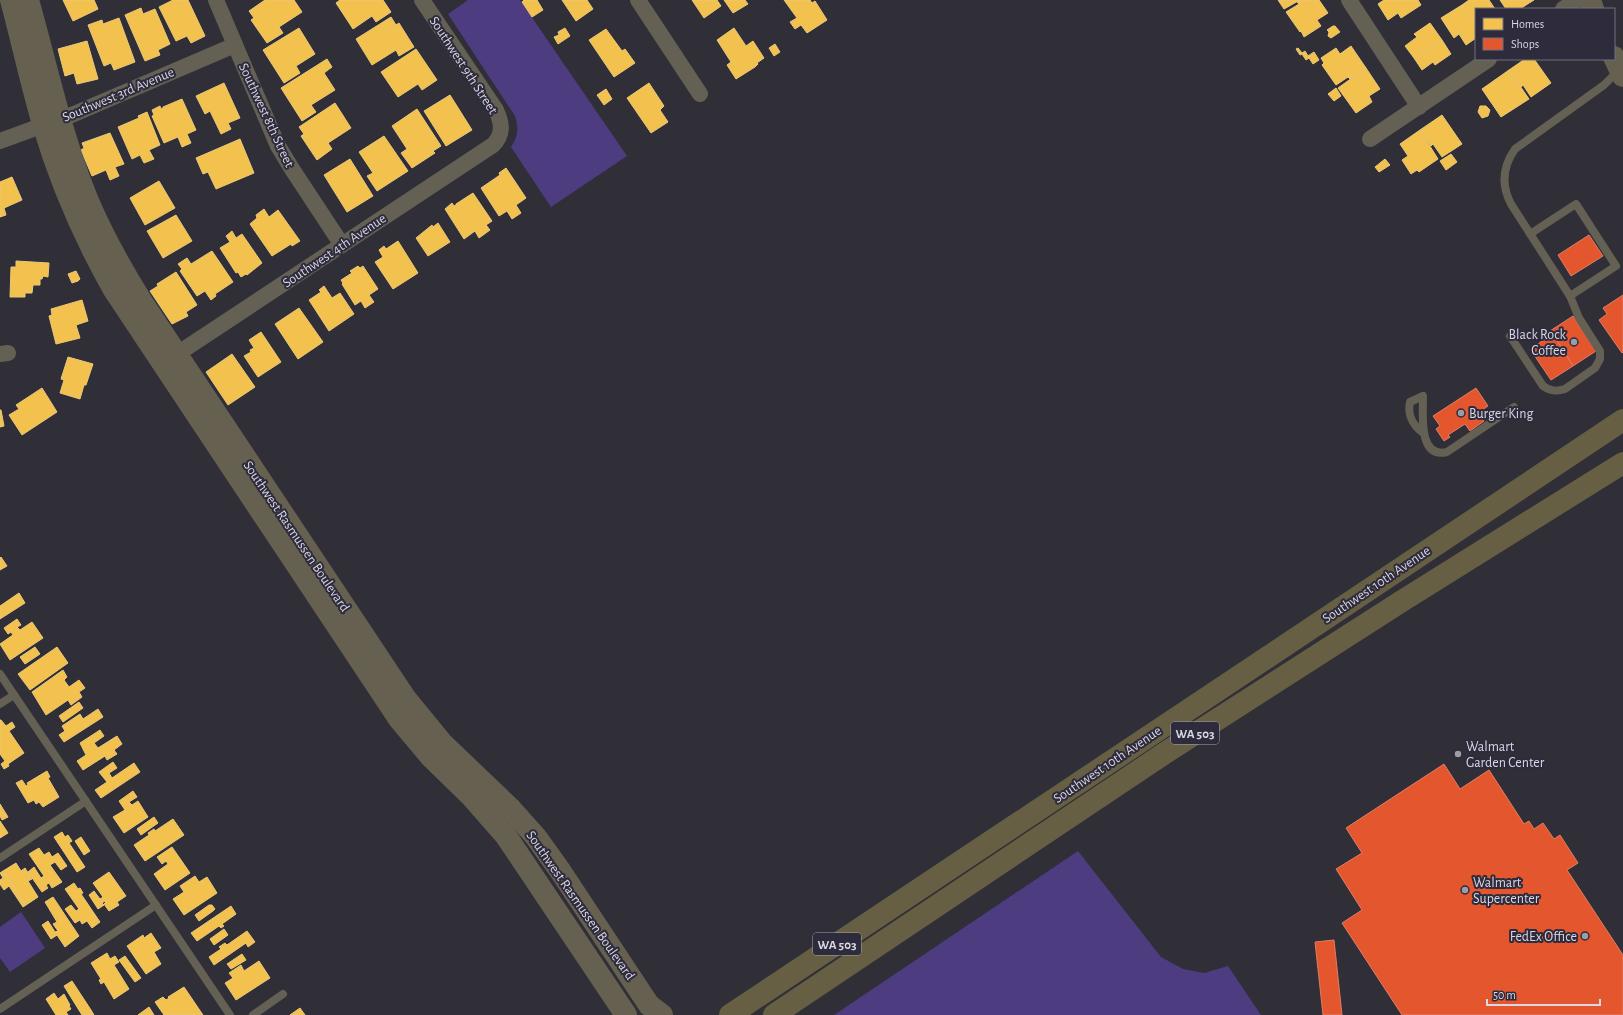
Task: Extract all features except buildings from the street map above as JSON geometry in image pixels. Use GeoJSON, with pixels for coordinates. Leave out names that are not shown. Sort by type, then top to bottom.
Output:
{"type":"FeatureCollection","features":[{"type":"Feature","properties":{"kind":"highway","name":"Southwest 10th Avenue"},"geometry":{"type":"LineString","coordinates":[[730,1015],[944,874],[1378,582],[1623,420]]}},
{"type":"Feature","properties":{"kind":"highway","name":"Southwest 10th Avenue"},"geometry":{"type":"LineString","coordinates":[[774,1015],[1171,749],[1402,601],[1623,463]]}},
{"type":"Feature","properties":{"kind":"street","name":"Southwest Rasmussen Boulevard"},"geometry":{"type":"LineString","coordinates":[[11,0],[51,122],[80,179],[107,241],[169,359],[399,719],[430,756],[470,795],[506,836],[626,1015]]}},
{"type":"Feature","properties":{"kind":"street","name":"Southwest Rasmussen Boulevard"},"geometry":{"type":"LineString","coordinates":[[28,0],[51,122]]}},
{"type":"Feature","properties":{"kind":"street","name":"Southwest 8th Street"},"geometry":{"type":"LineString","coordinates":[[216,0],[278,146],[342,245]]}},
{"type":"Feature","properties":{"kind":"street","name":"Southwest 9th Street"},"geometry":{"type":"LineString","coordinates":[[422,0],[496,110],[501,124],[501,131]]}},
{"type":"Feature","properties":{"kind":"street"},"geometry":{"type":"LineString","coordinates":[[638,0],[700,94]]}},
{"type":"Feature","properties":{"kind":"street"},"geometry":{"type":"LineString","coordinates":[[1348,0],[1419,107]]}},
{"type":"Feature","properties":{"kind":"street"},"geometry":{"type":"LineString","coordinates":[[1565,8],[1577,0]]}},
{"type":"Feature","properties":{"kind":"street","name":"Southwest 3rd Avenue"},"geometry":{"type":"LineString","coordinates":[[0,141],[51,122],[235,45]]}},
{"type":"Feature","properties":{"kind":"street"},"geometry":{"type":"LineString","coordinates":[[1370,139],[1488,60]]}},
{"type":"Feature","properties":{"kind":"street","name":"Southwest 4th Avenue"},"geometry":{"type":"LineString","coordinates":[[169,359],[493,145],[497,141],[501,131]]}},
{"type":"Feature","properties":{"kind":"street","name":"Southwest Rasmussen Boulevard"},"geometry":{"type":"LineString","coordinates":[[169,359],[406,699],[442,743],[510,809],[536,837],[561,872],[649,1005],[662,1015]]}},
{"type":"Feature","properties":{"kind":"lane"},"geometry":{"type":"LineString","coordinates":[[1510,336],[1543,386],[1548,389],[1559,391],[1565,389],[1596,368],[1600,358],[1600,351],[1579,318],[1570,296],[1511,204],[1505,188],[1505,171],[1511,156],[1522,143],[1604,85],[1620,67]]}},
{"type":"Feature","properties":{"kind":"lane"},"geometry":{"type":"LineString","coordinates":[[1530,234],[1576,204],[1616,266],[1570,296]]}},
{"type":"Feature","properties":{"kind":"lane"},"geometry":{"type":"LineString","coordinates":[[1423,433],[1423,396],[1410,402],[1409,408],[1411,421],[1423,433],[1429,447],[1442,453],[1447,452],[1514,407]]}},
{"type":"Feature","properties":{"kind":"lane"},"geometry":{"type":"LineString","coordinates":[[0,674],[230,1015]]}},
{"type":"Feature","properties":{"kind":"lane"},"geometry":{"type":"LineString","coordinates":[[0,704],[14,695]]}},
{"type":"Feature","properties":{"kind":"lane"},"geometry":{"type":"LineString","coordinates":[[0,858],[86,801]]}},
{"type":"Feature","properties":{"kind":"lane"},"geometry":{"type":"LineString","coordinates":[[0,1009],[156,906]]}},
{"type":"Feature","properties":{"kind":"lane"},"geometry":{"type":"LineString","coordinates":[[253,1015],[283,994]]}},
{"type":"Feature","properties":{"kind":"shaded area"},"geometry":{"type":"Polygon","coordinates":[[[468,0],[520,0],[627,156],[551,207],[511,147],[517,132],[515,116],[448,14],[468,0]]]}},
{"type":"Feature","properties":{"kind":"shaded area"},"geometry":{"type":"Polygon","coordinates":[[[1078,851],[1161,957],[1183,969],[1204,973],[1228,966],[1261,1015],[834,1015],[1078,851]]]}},
{"type":"Feature","properties":{"kind":"shaded area"},"geometry":{"type":"Polygon","coordinates":[[[21,912],[45,948],[10,972],[0,958],[0,927],[21,912]]]}},
{"type":"Feature","properties":{"kind":"place","name":"Black Rock Coffee"},"geometry":{"type":"Point","coordinates":[1574,342]}},
{"type":"Feature","properties":{"kind":"place","name":"Burger King"},"geometry":{"type":"Point","coordinates":[1461,413]}},
{"type":"Feature","properties":{"kind":"place","name":"Walmart Garden Center"},"geometry":{"type":"Point","coordinates":[1458,754]}},
{"type":"Feature","properties":{"kind":"place","name":"Walmart Supercenter"},"geometry":{"type":"Point","coordinates":[1465,890]}},
{"type":"Feature","properties":{"kind":"place","name":"FedEx Office"},"geometry":{"type":"Point","coordinates":[1585,936]}}]}
